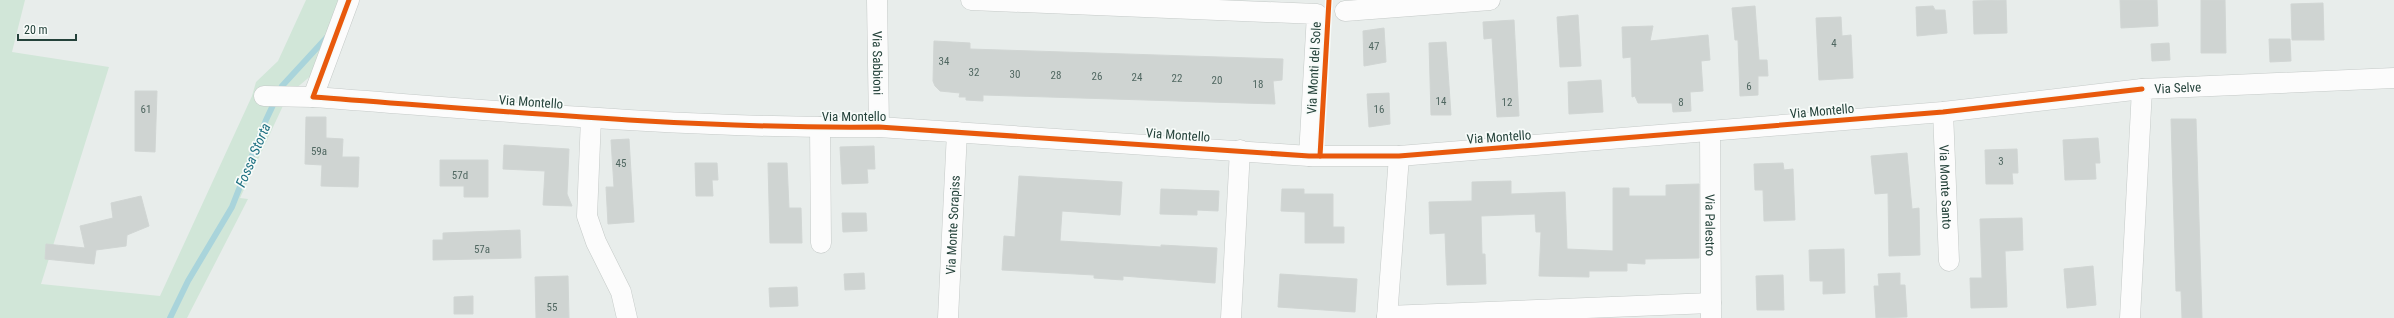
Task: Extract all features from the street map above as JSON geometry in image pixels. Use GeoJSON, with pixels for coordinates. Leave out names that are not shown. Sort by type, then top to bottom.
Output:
{"type":"FeatureCollection","features":[{"type":"Feature","properties":{"kind":"street"},"geometry":{"type":"LineString","coordinates":[[313,97],[349,0]]}},
{"type":"Feature","properties":{"kind":"street","name":"Via Sabbioni"},"geometry":{"type":"LineString","coordinates":[[877,0],[879,127]]}},
{"type":"Feature","properties":{"kind":"street","name":"Via Monti del Sole"},"geometry":{"type":"LineString","coordinates":[[972,0],[1317,14],[1309,156]]}},
{"type":"Feature","properties":{"kind":"street"},"geometry":{"type":"LineString","coordinates":[[1345,11],[1490,0]]}},
{"type":"Feature","properties":{"kind":"street","name":"Via Selve"},"geometry":{"type":"LineString","coordinates":[[2130,318],[2142,90],[2394,78]]}},
{"type":"Feature","properties":{"kind":"street","name":"Via Montello"},"geometry":{"type":"LineString","coordinates":[[266,96],[313,97],[591,118],[820,128],[879,127],[1240,150],[1309,156],[1399,156],[1944,112],[2142,90]]}},
{"type":"Feature","properties":{"kind":"street","name":"Via Monte Santo"},"geometry":{"type":"LineString","coordinates":[[1944,112],[1949,261]]}},
{"type":"Feature","properties":{"kind":"street"},"geometry":{"type":"LineString","coordinates":[[591,118],[587,216],[596,242],[621,292],[627,318]]}},
{"type":"Feature","properties":{"kind":"street","name":"Via Montello"},"geometry":{"type":"LineString","coordinates":[[820,128],[821,243]]}},
{"type":"Feature","properties":{"kind":"street","name":"Via Monte Sorapiss"},"geometry":{"type":"LineString","coordinates":[[948,318],[957,132]]}},
{"type":"Feature","properties":{"kind":"street","name":"Via Palestro"},"geometry":{"type":"LineString","coordinates":[[1710,132],[1711,311]]}},
{"type":"Feature","properties":{"kind":"street"},"geometry":{"type":"LineString","coordinates":[[1232,318],[1240,150]]}},
{"type":"Feature","properties":{"kind":"street"},"geometry":{"type":"LineString","coordinates":[[1399,156],[1387,317],[1711,311]]}},
{"type":"Feature","properties":{"kind":"green space"},"geometry":{"type":"Polygon","coordinates":[[[0,0],[25,0],[12,52],[109,67],[41,284],[160,296],[252,96],[256,82],[278,61],[306,0],[352,0],[313,74],[288,95],[240,198],[248,199],[187,318],[0,318],[0,0]]]}},
{"type":"Feature","properties":{"kind":"building"},"geometry":{"type":"Polygon","coordinates":[[[2006,0],[2007,33],[1974,34],[1973,1],[2006,0]]]}},
{"type":"Feature","properties":{"kind":"building"},"geometry":{"type":"Polygon","coordinates":[[[2120,0],[2157,0],[2158,26],[2121,28],[2120,0]]]}},
{"type":"Feature","properties":{"kind":"building"},"geometry":{"type":"Polygon","coordinates":[[[2201,0],[2225,0],[2226,53],[2201,53],[2201,0]]]}},
{"type":"Feature","properties":{"kind":"building"},"geometry":{"type":"Polygon","coordinates":[[[2323,3],[2324,40],[2292,40],[2291,4],[2323,3]]]}},
{"type":"Feature","properties":{"kind":"building"},"geometry":{"type":"Polygon","coordinates":[[[1755,6],[1759,60],[1767,60],[1768,76],[1758,76],[1758,95],[1740,96],[1738,40],[1735,40],[1732,8],[1755,6]]]}},
{"type":"Feature","properties":{"kind":"building"},"geometry":{"type":"Polygon","coordinates":[[[1933,6],[1935,10],[1945,10],[1947,33],[1917,36],[1916,7],[1933,6]]]}},
{"type":"Feature","properties":{"kind":"building"},"geometry":{"type":"Polygon","coordinates":[[[1578,15],[1581,66],[1560,67],[1557,17],[1578,15]]]}},
{"type":"Feature","properties":{"kind":"building"},"geometry":{"type":"Polygon","coordinates":[[[1841,17],[1842,36],[1851,35],[1853,78],[1819,80],[1816,18],[1841,17]]]}},
{"type":"Feature","properties":{"kind":"building"},"geometry":{"type":"Polygon","coordinates":[[[1514,20],[1519,116],[1497,117],[1492,38],[1484,39],[1483,22],[1514,20]]]}},
{"type":"Feature","properties":{"kind":"building"},"geometry":{"type":"Polygon","coordinates":[[[1653,26],[1650,41],[1708,35],[1710,60],[1701,61],[1703,91],[1690,92],[1691,111],[1673,112],[1672,103],[1638,103],[1635,96],[1632,97],[1631,57],[1623,58],[1622,27],[1653,26]]]}},
{"type":"Feature","properties":{"kind":"building"},"geometry":{"type":"Polygon","coordinates":[[[1384,28],[1386,62],[1364,66],[1363,31],[1384,28]]]}},
{"type":"Feature","properties":{"kind":"building"},"geometry":{"type":"Polygon","coordinates":[[[2269,39],[2290,39],[2291,61],[2270,62],[2269,39]]]}},
{"type":"Feature","properties":{"kind":"building"},"geometry":{"type":"Polygon","coordinates":[[[934,41],[970,43],[970,49],[1283,59],[1282,80],[1273,81],[1275,104],[983,95],[983,101],[966,100],[966,97],[959,97],[960,93],[940,91],[935,86],[933,81],[934,41]]]}},
{"type":"Feature","properties":{"kind":"building"},"geometry":{"type":"Polygon","coordinates":[[[1446,42],[1451,115],[1431,115],[1429,43],[1446,42]]]}},
{"type":"Feature","properties":{"kind":"building"},"geometry":{"type":"Polygon","coordinates":[[[2169,43],[2170,60],[2152,61],[2151,44],[2169,43]]]}},
{"type":"Feature","properties":{"kind":"building"},"geometry":{"type":"Polygon","coordinates":[[[1601,80],[1603,112],[1569,114],[1568,82],[1601,80]]]}},
{"type":"Feature","properties":{"kind":"building"},"geometry":{"type":"Polygon","coordinates":[[[135,91],[157,91],[155,152],[135,151],[135,91]]]}},
{"type":"Feature","properties":{"kind":"building"},"geometry":{"type":"Polygon","coordinates":[[[1389,93],[1390,124],[1369,127],[1367,94],[1389,93]]]}},
{"type":"Feature","properties":{"kind":"building"},"geometry":{"type":"Polygon","coordinates":[[[306,117],[326,117],[326,138],[343,139],[342,157],[359,157],[358,187],[321,186],[322,165],[305,164],[306,117]]]}},
{"type":"Feature","properties":{"kind":"building"},"geometry":{"type":"Polygon","coordinates":[[[2171,119],[2196,119],[2202,318],[2182,318],[2181,291],[2176,291],[2171,119]]]}},
{"type":"Feature","properties":{"kind":"building"},"geometry":{"type":"Polygon","coordinates":[[[2098,138],[2100,163],[2095,163],[2096,179],[2065,180],[2063,140],[2098,138]]]}},
{"type":"Feature","properties":{"kind":"building"},"geometry":{"type":"Polygon","coordinates":[[[629,139],[634,222],[608,224],[606,187],[614,187],[611,140],[629,139]]]}},
{"type":"Feature","properties":{"kind":"building"},"geometry":{"type":"Polygon","coordinates":[[[504,145],[569,149],[567,194],[572,206],[543,205],[545,171],[503,169],[504,145]]]}},
{"type":"Feature","properties":{"kind":"building"},"geometry":{"type":"Polygon","coordinates":[[[874,146],[875,169],[867,169],[868,183],[842,184],[840,147],[874,146]]]}},
{"type":"Feature","properties":{"kind":"building"},"geometry":{"type":"Polygon","coordinates":[[[2017,149],[2018,173],[2012,173],[2013,184],[1986,184],[1985,150],[2017,149]]]}},
{"type":"Feature","properties":{"kind":"building"},"geometry":{"type":"Polygon","coordinates":[[[1907,153],[1912,209],[1919,208],[1920,255],[1889,256],[1888,193],[1875,194],[1871,156],[1907,153]]]}},
{"type":"Feature","properties":{"kind":"building"},"geometry":{"type":"Polygon","coordinates":[[[440,160],[488,160],[488,197],[464,197],[464,186],[440,186],[440,160]]]}},
{"type":"Feature","properties":{"kind":"building"},"geometry":{"type":"Polygon","coordinates":[[[695,163],[717,163],[718,180],[712,180],[713,196],[696,196],[695,163]]]}},
{"type":"Feature","properties":{"kind":"building"},"geometry":{"type":"Polygon","coordinates":[[[768,163],[787,163],[789,208],[801,208],[802,243],[770,243],[768,163]]]}},
{"type":"Feature","properties":{"kind":"building"},"geometry":{"type":"Polygon","coordinates":[[[1783,163],[1784,170],[1793,169],[1795,220],[1764,221],[1763,190],[1755,190],[1754,164],[1783,163]]]}},
{"type":"Feature","properties":{"kind":"building"},"geometry":{"type":"Polygon","coordinates":[[[1019,176],[1122,182],[1120,215],[1062,211],[1060,241],[1161,247],[1161,245],[1217,248],[1215,283],[1123,276],[1123,280],[1094,278],[1094,275],[1002,270],[1004,236],[1015,237],[1019,176]]]}},
{"type":"Feature","properties":{"kind":"building"},"geometry":{"type":"Polygon","coordinates":[[[1511,181],[1511,194],[1565,192],[1567,249],[1613,251],[1613,188],[1629,188],[1629,196],[1666,196],[1666,185],[1699,184],[1699,258],[1645,259],[1645,264],[1627,263],[1627,271],[1589,271],[1589,277],[1539,276],[1541,232],[1536,232],[1535,214],[1481,216],[1482,254],[1485,254],[1486,284],[1447,285],[1445,233],[1430,234],[1429,202],[1472,201],[1472,182],[1511,181]]]}},
{"type":"Feature","properties":{"kind":"building"},"geometry":{"type":"Polygon","coordinates":[[[1161,189],[1219,191],[1218,211],[1197,210],[1197,215],[1160,214],[1161,189]]]}},
{"type":"Feature","properties":{"kind":"building"},"geometry":{"type":"Polygon","coordinates":[[[1282,189],[1304,189],[1304,194],[1333,194],[1333,227],[1344,227],[1344,243],[1305,243],[1305,212],[1281,211],[1282,189]]]}},
{"type":"Feature","properties":{"kind":"building"},"geometry":{"type":"Polygon","coordinates":[[[141,196],[149,226],[127,235],[126,246],[96,250],[94,264],[45,259],[46,244],[85,248],[80,226],[113,218],[111,203],[141,196]]]}},
{"type":"Feature","properties":{"kind":"building"},"geometry":{"type":"Polygon","coordinates":[[[842,213],[866,213],[867,231],[843,232],[842,213]]]}},
{"type":"Feature","properties":{"kind":"building"},"geometry":{"type":"Polygon","coordinates":[[[2022,218],[2023,250],[2005,251],[2007,307],[1971,308],[1970,278],[1982,278],[1980,219],[2022,218]]]}},
{"type":"Feature","properties":{"kind":"building"},"geometry":{"type":"Polygon","coordinates":[[[520,230],[521,258],[433,260],[433,240],[443,240],[443,233],[520,230]]]}},
{"type":"Feature","properties":{"kind":"building"},"geometry":{"type":"Polygon","coordinates":[[[1844,249],[1845,293],[1823,294],[1823,281],[1810,281],[1809,250],[1844,249]]]}},
{"type":"Feature","properties":{"kind":"building"},"geometry":{"type":"Polygon","coordinates":[[[2093,266],[2096,305],[2067,308],[2064,269],[2093,266]]]}},
{"type":"Feature","properties":{"kind":"building"},"geometry":{"type":"Polygon","coordinates":[[[864,273],[865,289],[845,290],[844,274],[864,273]]]}},
{"type":"Feature","properties":{"kind":"building"},"geometry":{"type":"Polygon","coordinates":[[[1900,273],[1900,285],[1905,285],[1907,317],[1876,318],[1874,286],[1879,286],[1878,274],[1900,273]]]}},
{"type":"Feature","properties":{"kind":"building"},"geometry":{"type":"Polygon","coordinates":[[[1280,274],[1357,279],[1355,312],[1278,307],[1280,274]]]}},
{"type":"Feature","properties":{"kind":"building"},"geometry":{"type":"Polygon","coordinates":[[[1783,275],[1784,310],[1757,310],[1756,276],[1783,275]]]}},
{"type":"Feature","properties":{"kind":"building"},"geometry":{"type":"Polygon","coordinates":[[[568,276],[569,318],[536,318],[535,277],[568,276]]]}},
{"type":"Feature","properties":{"kind":"building"},"geometry":{"type":"Polygon","coordinates":[[[797,287],[798,306],[770,307],[769,288],[797,287]]]}},
{"type":"Feature","properties":{"kind":"building"},"geometry":{"type":"Polygon","coordinates":[[[473,296],[473,314],[454,314],[454,297],[473,296]]]}},
{"type":"Feature","properties":{"kind":"waterway","name":"Fossa Storta"},"geometry":{"type":"LineString","coordinates":[[170,318],[188,281],[232,207],[266,120],[282,86],[328,36]]}},
{"type":"Feature","properties":{"kind":"cycle path"},"geometry":{"type":"LineString","coordinates":[[349,0],[313,97],[596,118],[737,125],[879,127],[1309,156],[1399,156],[1943,112],[2142,89]]}},
{"type":"Feature","properties":{"kind":"cycle path"},"geometry":{"type":"LineString","coordinates":[[1320,156],[1329,0]]}}]}
